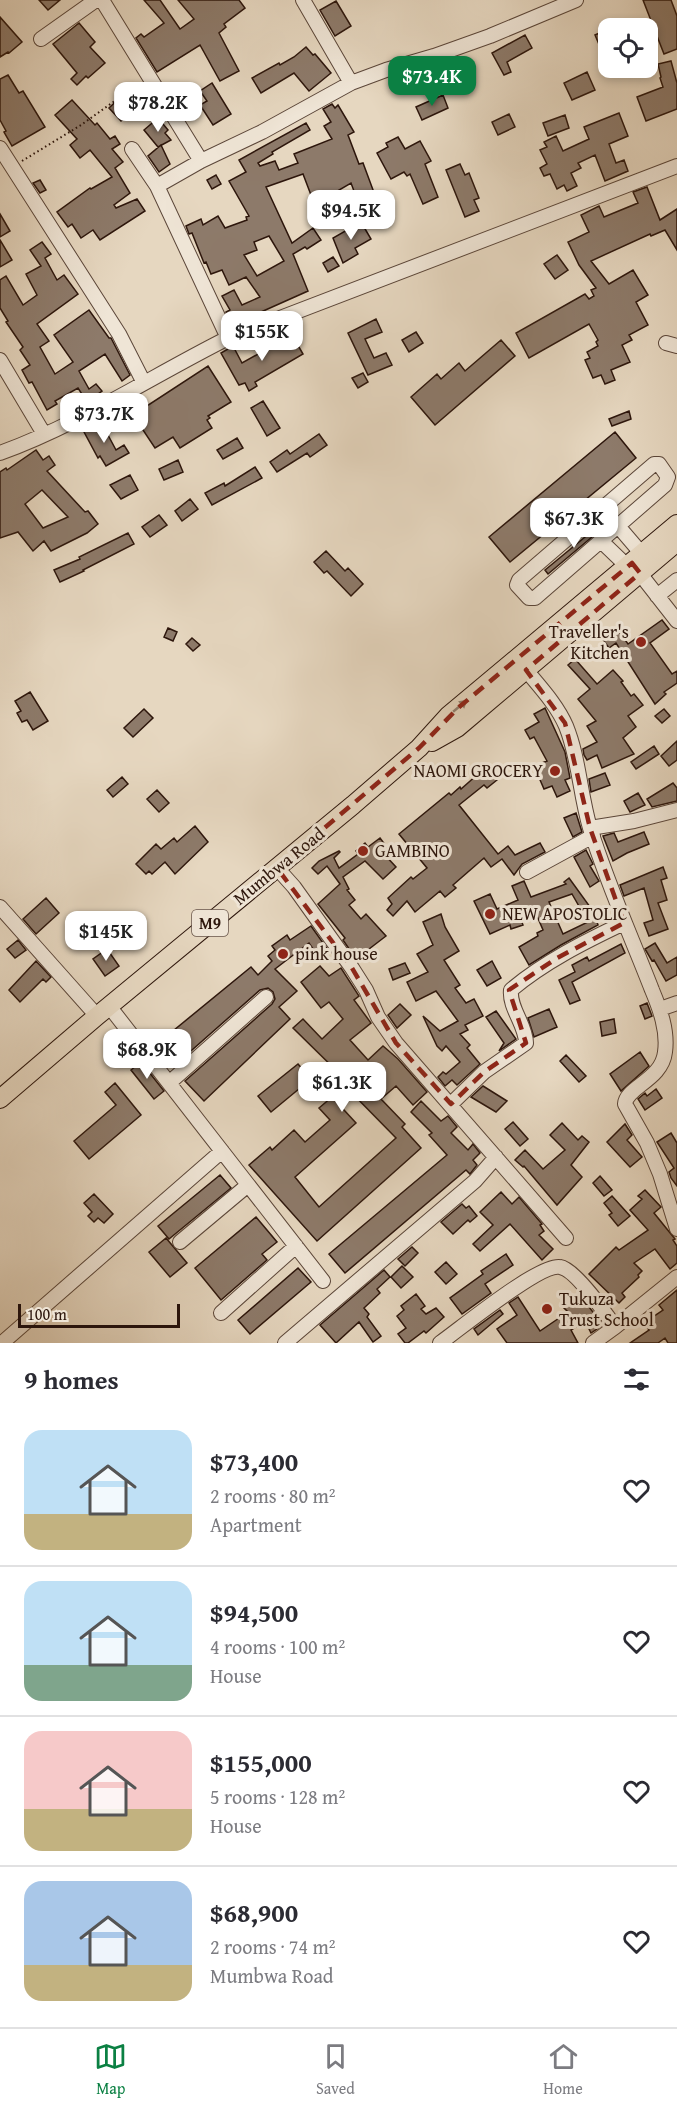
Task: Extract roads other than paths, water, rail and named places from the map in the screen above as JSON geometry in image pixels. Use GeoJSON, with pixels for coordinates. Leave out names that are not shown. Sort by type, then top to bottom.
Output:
{"type":"FeatureCollection","features":[{"type":"Feature","properties":{"kind":"main road","name":"Mumbwa Road"},"geometry":{"type":"LineString","coordinates":[[419,748],[457,728],[526,670],[677,525]]}},
{"type":"Feature","properties":{"kind":"main road","name":"Mumbwa Road"},"geometry":{"type":"LineString","coordinates":[[0,1099],[419,748],[453,712],[635,564],[677,542]]}},
{"type":"Feature","properties":{"kind":"street"},"geometry":{"type":"LineString","coordinates":[[41,39],[96,0]]}},
{"type":"Feature","properties":{"kind":"street"},"geometry":{"type":"LineString","coordinates":[[102,0],[201,161]]}},
{"type":"Feature","properties":{"kind":"street"},"geometry":{"type":"LineString","coordinates":[[303,0],[351,83]]}},
{"type":"Feature","properties":{"kind":"street"},"geometry":{"type":"LineString","coordinates":[[157,186],[351,83],[490,36],[576,0]]}},
{"type":"Feature","properties":{"kind":"street"},"geometry":{"type":"LineString","coordinates":[[0,148],[119,334],[144,383]]}},
{"type":"Feature","properties":{"kind":"street"},"geometry":{"type":"LineString","coordinates":[[132,149],[157,186],[228,338]]}},
{"type":"Feature","properties":{"kind":"street"},"geometry":{"type":"LineString","coordinates":[[0,453],[117,399],[165,370],[228,338],[677,165]]}},
{"type":"Feature","properties":{"kind":"street"},"geometry":{"type":"LineString","coordinates":[[0,360],[44,434]]}},
{"type":"Feature","properties":{"kind":"street"},"geometry":{"type":"LineString","coordinates":[[654,464],[659,464],[668,477],[665,484],[618,526],[535,598],[529,598],[517,585],[519,580],[654,464]]}},
{"type":"Feature","properties":{"kind":"street"},"geometry":{"type":"LineString","coordinates":[[618,526],[635,564],[677,621]]}},
{"type":"Feature","properties":{"kind":"street"},"geometry":{"type":"LineString","coordinates":[[601,541],[635,564]]}},
{"type":"Feature","properties":{"kind":"street"},"geometry":{"type":"LineString","coordinates":[[657,596],[677,580]]}},
{"type":"Feature","properties":{"kind":"street"},"geometry":{"type":"LineString","coordinates":[[526,670],[565,723],[576,759],[583,804],[591,832],[624,923],[660,1009],[665,1052],[661,1066],[651,1078],[628,1095],[625,1104],[647,1143],[660,1174],[677,1229]]}},
{"type":"Feature","properties":{"kind":"street"},"geometry":{"type":"LineString","coordinates":[[527,872],[591,832],[677,810]]}},
{"type":"Feature","properties":{"kind":"street"},"geometry":{"type":"LineString","coordinates":[[277,868],[300,895],[352,968],[366,990],[378,1017],[396,1043],[566,1238]]}},
{"type":"Feature","properties":{"kind":"street"},"geometry":{"type":"LineString","coordinates":[[0,907],[103,1011],[168,1083],[323,1281]]}},
{"type":"Feature","properties":{"kind":"street"},"geometry":{"type":"LineString","coordinates":[[451,1104],[484,1072],[526,1043],[525,1033],[510,996],[511,990],[557,958],[624,923]]}},
{"type":"Feature","properties":{"kind":"street"},"geometry":{"type":"LineString","coordinates":[[168,1083],[266,998]]}},
{"type":"Feature","properties":{"kind":"street"},"geometry":{"type":"LineString","coordinates":[[660,1009],[677,1003]]}},
{"type":"Feature","properties":{"kind":"street"},"geometry":{"type":"LineString","coordinates":[[2,1343],[222,1151]]}},
{"type":"Feature","properties":{"kind":"street"},"geometry":{"type":"LineString","coordinates":[[285,1343],[475,1181],[496,1157]]}},
{"type":"Feature","properties":{"kind":"street"},"geometry":{"type":"LineString","coordinates":[[180,1242],[248,1185]]}},
{"type":"Feature","properties":{"kind":"street"},"geometry":{"type":"LineString","coordinates":[[221,1313],[296,1246]]}},
{"type":"Feature","properties":{"kind":"street"},"geometry":{"type":"LineString","coordinates":[[440,1343],[525,1280],[544,1269],[559,1266],[570,1272],[615,1327]]}},
{"type":"Feature","properties":{"kind":"street"},"geometry":{"type":"LineString","coordinates":[[593,1343],[677,1277]]}},
{"type":"Feature","properties":{"kind":"place","name":"Traveller's Kitchen"},"geometry":{"type":"Point","coordinates":[641,642]}},
{"type":"Feature","properties":{"kind":"place","name":"NAOMI GROCERY"},"geometry":{"type":"Point","coordinates":[555,771]}},
{"type":"Feature","properties":{"kind":"place","name":"GAMBINO"},"geometry":{"type":"Point","coordinates":[363,851]}},
{"type":"Feature","properties":{"kind":"place","name":"NEW APOSTOLIC"},"geometry":{"type":"Point","coordinates":[490,914]}},
{"type":"Feature","properties":{"kind":"place","name":"pink house"},"geometry":{"type":"Point","coordinates":[283,954]}},
{"type":"Feature","properties":{"kind":"place","name":"Tukuza Trust School"},"geometry":{"type":"Point","coordinates":[547,1309]}}]}
